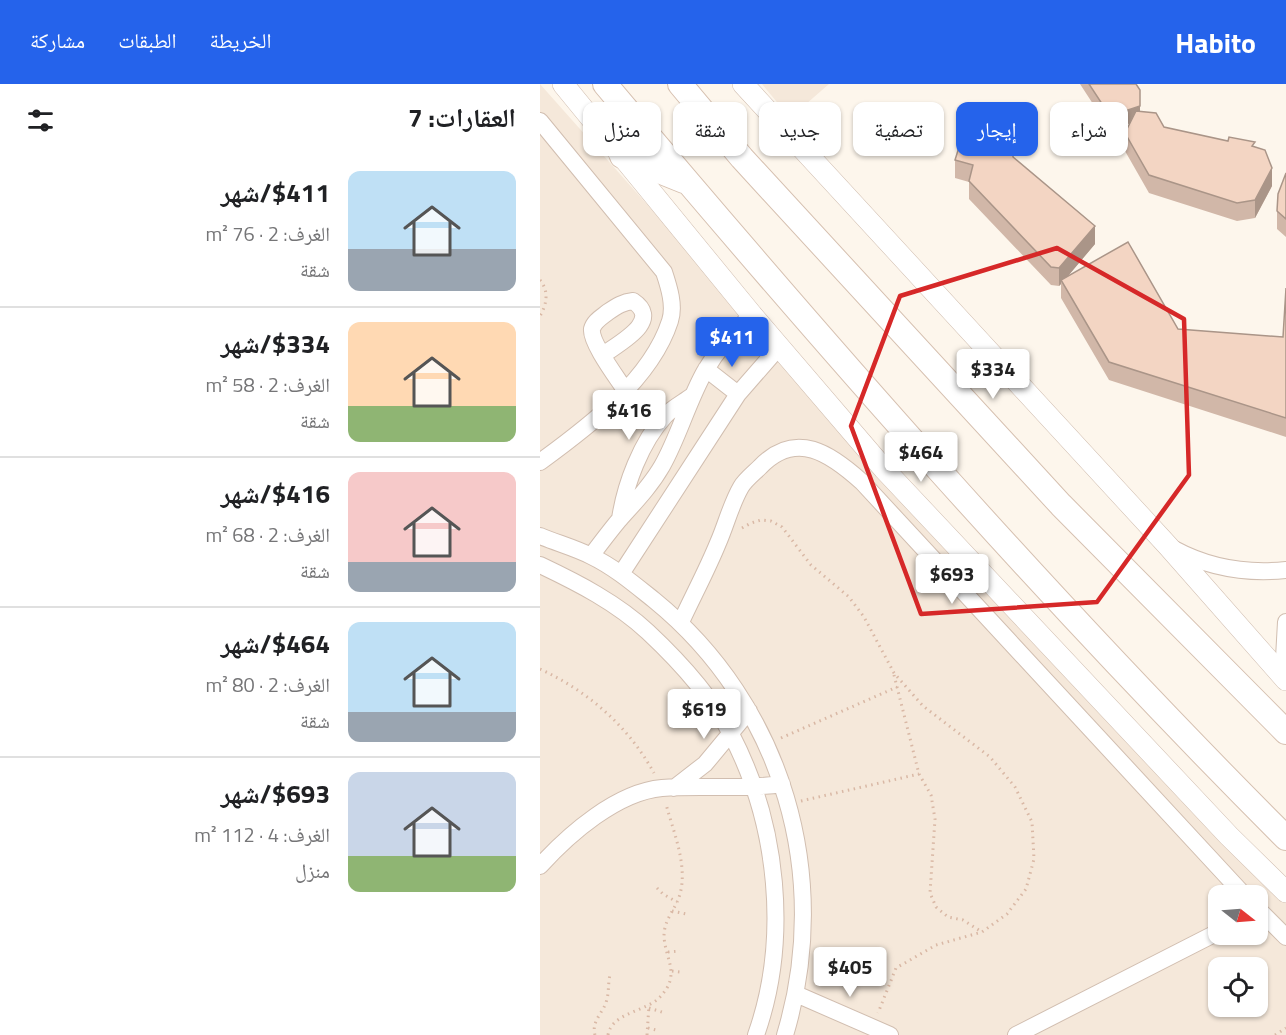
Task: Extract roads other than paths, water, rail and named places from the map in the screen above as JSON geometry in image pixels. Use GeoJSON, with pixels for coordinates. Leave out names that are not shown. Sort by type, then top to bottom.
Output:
{"type":"FeatureCollection","features":[{"type":"Feature","properties":{"kind":"main road"},"geometry":{"type":"LineString","coordinates":[[605,84],[860,383],[948,482],[1040,582],[1286,838]]}},
{"type":"Feature","properties":{"kind":"main road"},"geometry":{"type":"LineString","coordinates":[[680,84],[742,158],[1061,505],[1286,732]]}},
{"type":"Feature","properties":{"kind":"main road"},"geometry":{"type":"LineString","coordinates":[[622,156],[688,182]]}},
{"type":"Feature","properties":{"kind":"street"},"geometry":{"type":"LineString","coordinates":[[563,84],[583,108]]}},
{"type":"Feature","properties":{"kind":"street"},"geometry":{"type":"LineString","coordinates":[[743,84],[1168,546],[1286,680]]}},
{"type":"Feature","properties":{"kind":"street"},"geometry":{"type":"LineString","coordinates":[[540,121],[664,272],[670,291],[671,320],[652,360],[625,390],[572,438],[540,462]]}},
{"type":"Feature","properties":{"kind":"street"},"geometry":{"type":"LineString","coordinates":[[622,156],[752,315],[884,469],[1229,836],[1286,892]]}},
{"type":"Feature","properties":{"kind":"street"},"geometry":{"type":"LineString","coordinates":[[591,556],[620,519],[638,501],[661,468],[679,433],[692,396],[706,369],[735,330],[752,315]]}},
{"type":"Feature","properties":{"kind":"street"},"geometry":{"type":"LineString","coordinates":[[621,574],[738,394],[779,347]]}},
{"type":"Feature","properties":{"kind":"street"},"geometry":{"type":"LineString","coordinates":[[603,355],[625,390]]}},
{"type":"Feature","properties":{"kind":"street"},"geometry":{"type":"LineString","coordinates":[[706,369],[738,394]]}},
{"type":"Feature","properties":{"kind":"street"},"geometry":{"type":"LineString","coordinates":[[620,519],[623,497],[633,469],[648,441],[666,415],[692,396]]}},
{"type":"Feature","properties":{"kind":"street"},"geometry":{"type":"LineString","coordinates":[[681,622],[718,544],[741,486],[768,458],[780,451],[800,446],[822,452],[839,461],[862,482],[1235,885]]}},
{"type":"Feature","properties":{"kind":"street"},"geometry":{"type":"LineString","coordinates":[[540,536],[591,556],[621,574],[681,622],[718,664],[749,711],[767,744],[788,804],[798,850],[803,898],[802,946],[796,994],[785,1035]]}},
{"type":"Feature","properties":{"kind":"street"},"geometry":{"type":"LineString","coordinates":[[1168,546],[1197,560],[1227,569],[1286,570]]}},
{"type":"Feature","properties":{"kind":"street"},"geometry":{"type":"LineString","coordinates":[[540,566],[585,587],[647,631],[678,662],[705,695],[730,734],[754,788],[767,836],[774,882],[775,929],[770,976],[756,1035]]}},
{"type":"Feature","properties":{"kind":"street"},"geometry":{"type":"LineString","coordinates":[[1286,622],[1284,658],[1286,673]]}},
{"type":"Feature","properties":{"kind":"street"},"geometry":{"type":"LineString","coordinates":[[668,788],[705,764],[749,711]]}},
{"type":"Feature","properties":{"kind":"street"},"geometry":{"type":"LineString","coordinates":[[540,866],[560,844],[587,822],[617,804],[650,790],[754,788],[782,784]]}},
{"type":"Feature","properties":{"kind":"street"},"geometry":{"type":"LineString","coordinates":[[1268,920],[1286,937]]}},
{"type":"Feature","properties":{"kind":"street"},"geometry":{"type":"LineString","coordinates":[[1016,1035],[1208,937]]}},
{"type":"Feature","properties":{"kind":"street"},"geometry":{"type":"LineString","coordinates":[[796,994],[872,1030],[890,1035]]}},
{"type":"Feature","properties":{"kind":"street"},"geometry":{"type":"LineString","coordinates":[[856,1035],[872,1030]]}}]}
